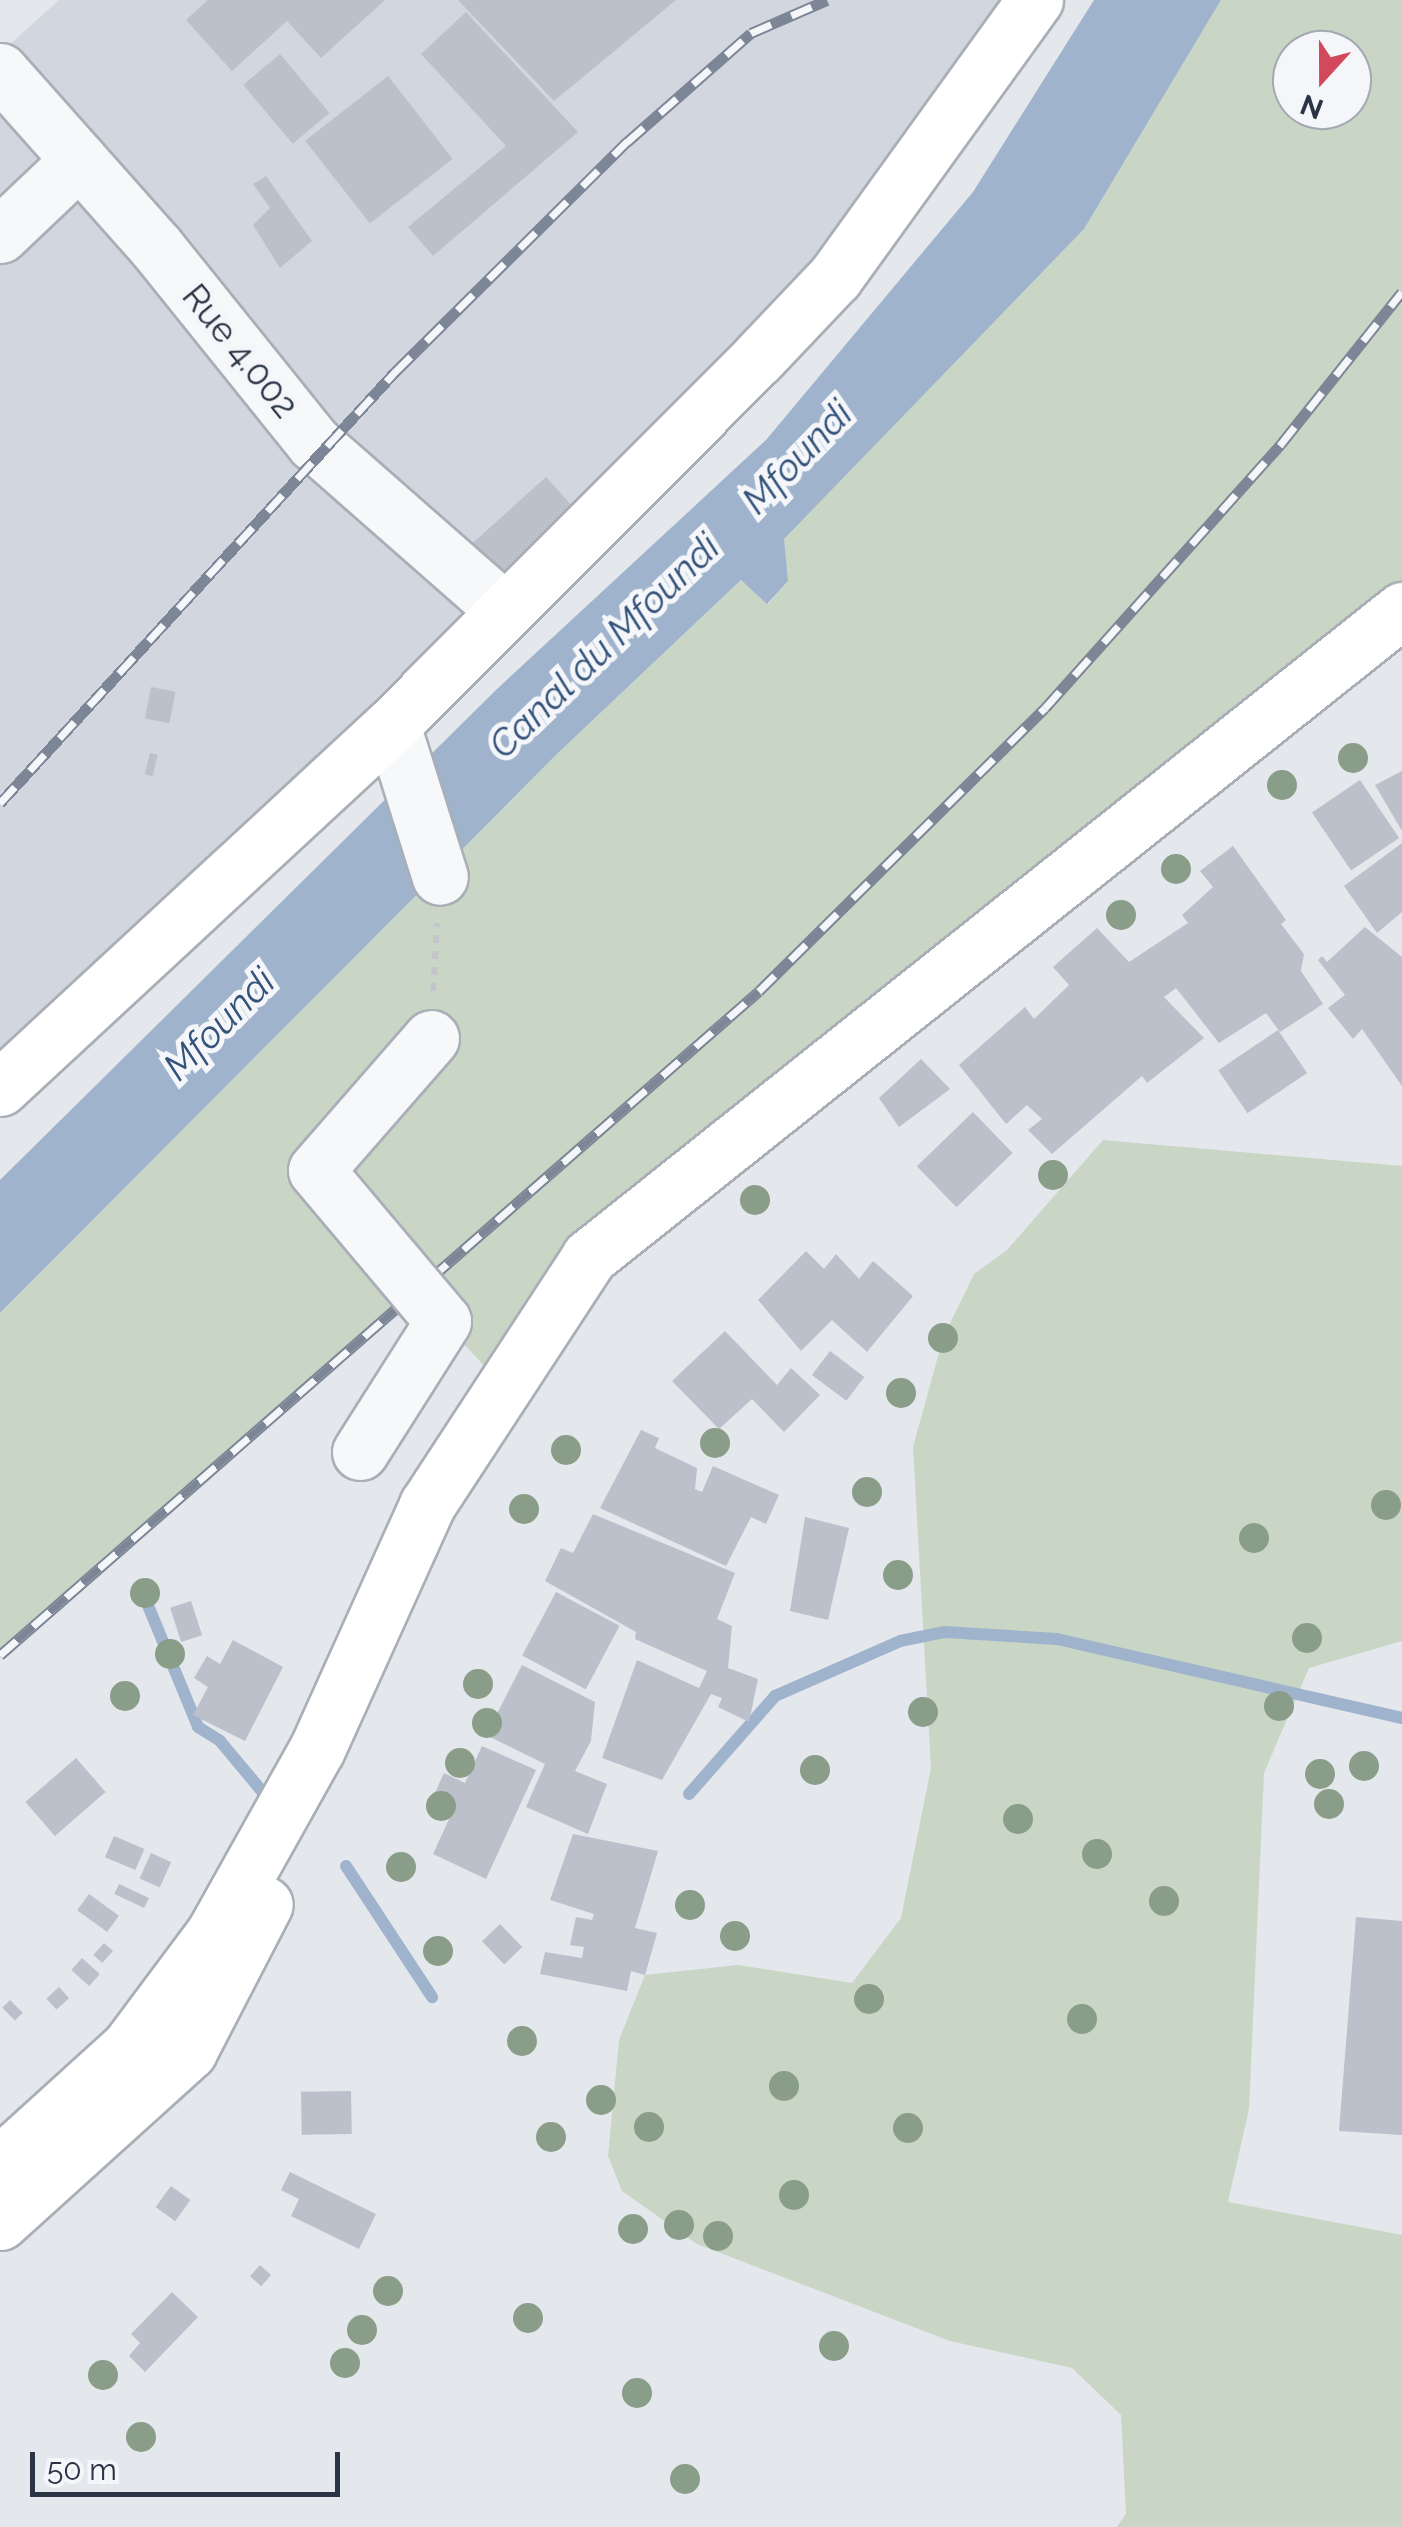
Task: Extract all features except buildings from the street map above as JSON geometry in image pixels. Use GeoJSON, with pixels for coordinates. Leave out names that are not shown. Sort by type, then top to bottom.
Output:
{"type":"FeatureCollection","features":[{"type":"Feature","properties":{"kind":"main road"},"geometry":{"type":"LineString","coordinates":[[0,1088],[397,740],[503,610],[835,277],[1035,0]]}},
{"type":"Feature","properties":{"kind":"main road"},"geometry":{"type":"LineString","coordinates":[[0,2164],[128,2046],[214,1933],[317,1750],[428,1505],[589,1258],[1402,610]]}},
{"type":"Feature","properties":{"kind":"main road"},"geometry":{"type":"LineString","coordinates":[[0,2222],[162,2079],[209,2022],[259,1921],[317,1750]]}},
{"type":"Feature","properties":{"kind":"street","name":"Rue 4.002"},"geometry":{"type":"LineString","coordinates":[[0,71],[314,443],[503,610]]}},
{"type":"Feature","properties":{"kind":"street"},"geometry":{"type":"LineString","coordinates":[[0,235],[79,160]]}},
{"type":"Feature","properties":{"kind":"street"},"geometry":{"type":"LineString","coordinates":[[397,740],[440,877]]}},
{"type":"Feature","properties":{"kind":"street"},"geometry":{"type":"LineString","coordinates":[[360,1452],[442,1321],[316,1170],[431,1038]]}},
{"type":"Feature","properties":{"kind":"path"},"geometry":{"type":"LineString","coordinates":[[431,1038],[440,877]]}},
{"type":"Feature","properties":{"kind":"shaded area"},"geometry":{"type":"Polygon","coordinates":[[[59,0],[1020,0],[837,258],[505,592],[406,671],[0,1062],[0,53],[59,0]]]}},
{"type":"Feature","properties":{"kind":"green space"},"geometry":{"type":"Polygon","coordinates":[[[1221,0],[1402,0],[1402,610],[645,1208],[501,1384],[415,1291],[0,1655],[0,1313],[559,752],[741,580],[768,604],[788,581],[783,539],[1084,229],[1221,0]]]}},
{"type":"Feature","properties":{"kind":"green space"},"geometry":{"type":"Polygon","coordinates":[[[1103,1140],[1402,1166],[1402,1641],[1309,1668],[1264,1773],[1249,2109],[1228,2202],[1402,2235],[1402,2527],[1117,2527],[1126,2514],[1121,2415],[1072,2368],[950,2341],[697,2244],[622,2191],[608,2156],[619,2040],[645,1975],[738,1965],[852,1983],[901,1918],[931,1768],[913,1447],[943,1338],[974,1274],[1007,1250],[1103,1140]]]}},
{"type":"Feature","properties":{"kind":"water"},"geometry":{"type":"Polygon","coordinates":[[[1094,0],[1221,0],[1084,229],[784,539],[788,581],[767,604],[741,580],[559,752],[0,1313],[0,1180],[497,689],[766,440],[973,192],[1094,0]]]}},
{"type":"Feature","properties":{"kind":"waterway"},"geometry":{"type":"LineString","coordinates":[[140,1586],[198,1727],[220,1741],[271,1802]]}},
{"type":"Feature","properties":{"kind":"waterway"},"geometry":{"type":"LineString","coordinates":[[689,1794],[775,1696],[900,1641],[945,1632],[1057,1639],[1402,1718]]}},
{"type":"Feature","properties":{"kind":"waterway"},"geometry":{"type":"LineString","coordinates":[[346,1866],[432,1997]]}},
{"type":"Feature","properties":{"kind":"railway"},"geometry":{"type":"LineString","coordinates":[[0,803],[395,372],[627,142],[751,33],[827,0]]}},
{"type":"Feature","properties":{"kind":"railway"},"geometry":{"type":"LineString","coordinates":[[0,1655],[759,991],[1045,708],[1281,444],[1402,292]]}},
{"type":"Feature","properties":{"kind":"water label","name":"Mfoundi"},"geometry":{"type":"Point","coordinates":[797,457]}},
{"type":"Feature","properties":{"kind":"water label","name":"Canal du Mfoundi"},"geometry":{"type":"Point","coordinates":[604,646]}},
{"type":"Feature","properties":{"kind":"water label","name":"Mfoundi"},"geometry":{"type":"Point","coordinates":[219,1024]}}]}
